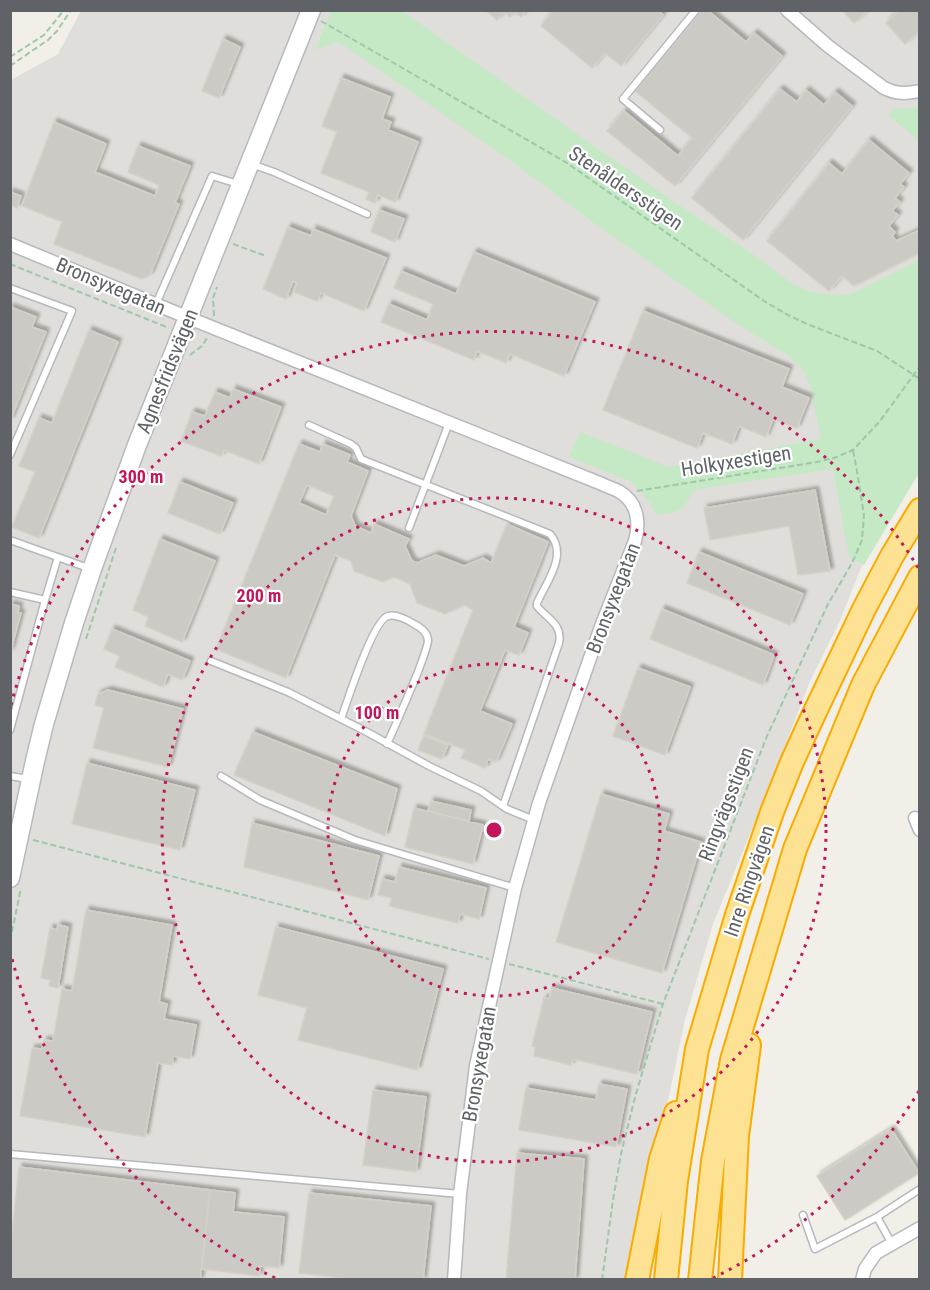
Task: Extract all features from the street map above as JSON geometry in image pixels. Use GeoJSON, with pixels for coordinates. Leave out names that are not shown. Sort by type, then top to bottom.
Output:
{"type":"FeatureCollection","features":[{"type":"Feature","properties":{"kind":"highway","name":"Inre Ringvägen"},"geometry":{"type":"LineString","coordinates":[[666,1280],[676,1181],[697,1049],[753,866],[792,762],[864,609],[920,510]]}},
{"type":"Feature","properties":{"kind":"highway","name":"Inre Ringvägen"},"geometry":{"type":"LineString","coordinates":[[700,1280],[715,1149],[732,1060],[795,849],[863,685],[920,577]]}},
{"type":"Feature","properties":{"kind":"highway"},"geometry":{"type":"LineString","coordinates":[[730,1280],[738,1136],[761,961]]}},
{"type":"Feature","properties":{"kind":"highway"},"geometry":{"type":"LineString","coordinates":[[637,1280],[661,1159],[697,1049]]}},
{"type":"Feature","properties":{"kind":"main road","name":"Agnesfridsvägen"},"geometry":{"type":"LineString","coordinates":[[16,881],[19,837],[44,724],[92,569],[137,445],[250,164],[317,16]]}},
{"type":"Feature","properties":{"kind":"street"},"geometry":{"type":"LineString","coordinates":[[787,10],[828,46],[884,88],[891,92],[909,94],[920,91]]}},
{"type":"Feature","properties":{"kind":"street","name":"Bronsyxegatan"},"geometry":{"type":"LineString","coordinates":[[10,244],[155,305],[186,326],[211,327],[578,474],[622,493],[635,509],[639,519],[639,530],[602,624],[539,803],[515,888],[479,1048],[460,1194],[454,1280]]}},
{"type":"Feature","properties":{"kind":"street"},"geometry":{"type":"LineString","coordinates":[[862,1280],[865,1269],[876,1253],[920,1228]]}},
{"type":"Feature","properties":{"kind":"lane"},"geometry":{"type":"LineString","coordinates":[[660,130],[622,99],[696,10]]}},
{"type":"Feature","properties":{"kind":"lane"},"geometry":{"type":"LineString","coordinates":[[250,164],[274,172],[367,214]]}},
{"type":"Feature","properties":{"kind":"lane"},"geometry":{"type":"LineString","coordinates":[[155,305],[212,176],[242,185]]}},
{"type":"Feature","properties":{"kind":"lane"},"geometry":{"type":"LineString","coordinates":[[10,288],[72,312],[10,455]]}},
{"type":"Feature","properties":{"kind":"lane"},"geometry":{"type":"LineString","coordinates":[[409,528],[450,423]]}},
{"type":"Feature","properties":{"kind":"lane"},"geometry":{"type":"LineString","coordinates":[[309,424],[351,444],[356,448],[361,459],[550,534],[555,540],[558,550],[556,561],[537,606],[558,627],[561,635],[502,806]]}},
{"type":"Feature","properties":{"kind":"lane"},"geometry":{"type":"LineString","coordinates":[[10,540],[92,569]]}},
{"type":"Feature","properties":{"kind":"lane"},"geometry":{"type":"LineString","coordinates":[[10,730],[58,557]]}},
{"type":"Feature","properties":{"kind":"lane"},"geometry":{"type":"LineString","coordinates":[[10,592],[45,600]]}},
{"type":"Feature","properties":{"kind":"lane"},"geometry":{"type":"LineString","coordinates":[[341,719],[363,658],[380,622],[388,616],[399,617],[416,624],[425,632],[428,640],[422,661],[387,744]]}},
{"type":"Feature","properties":{"kind":"lane"},"geometry":{"type":"LineString","coordinates":[[211,661],[288,692],[480,792],[502,806],[534,820]]}},
{"type":"Feature","properties":{"kind":"lane"},"geometry":{"type":"LineString","coordinates":[[10,776],[31,780]]}},
{"type":"Feature","properties":{"kind":"lane"},"geometry":{"type":"LineString","coordinates":[[221,776],[260,800],[355,840],[515,888]]}},
{"type":"Feature","properties":{"kind":"lane"},"geometry":{"type":"LineString","coordinates":[[10,1154],[460,1194]]}},
{"type":"Feature","properties":{"kind":"lane"},"geometry":{"type":"LineString","coordinates":[[802,1215],[815,1249],[877,1217],[920,1189]]}},
{"type":"Feature","properties":{"kind":"lane"},"geometry":{"type":"LineString","coordinates":[[877,1217],[892,1244]]}},
{"type":"Feature","properties":{"kind":"path"},"geometry":{"type":"LineString","coordinates":[[10,57],[44,35],[64,10]]}},
{"type":"Feature","properties":{"kind":"path"},"geometry":{"type":"LineString","coordinates":[[10,66],[48,40],[71,10]]}},
{"type":"Feature","properties":{"kind":"path","name":"Stenåldersstigen"},"geometry":{"type":"LineString","coordinates":[[317,16],[567,163],[780,310],[815,327],[877,351],[914,375]]}},
{"type":"Feature","properties":{"kind":"path"},"geometry":{"type":"LineString","coordinates":[[232,244],[266,256]]}},
{"type":"Feature","properties":{"kind":"path"},"geometry":{"type":"LineString","coordinates":[[10,264],[186,326]]}},
{"type":"Feature","properties":{"kind":"path"},"geometry":{"type":"LineString","coordinates":[[190,355],[205,342],[211,327],[214,314],[213,298],[220,280]]}},
{"type":"Feature","properties":{"kind":"path"},"geometry":{"type":"LineString","coordinates":[[853,450],[880,421],[920,366]]}},
{"type":"Feature","properties":{"kind":"path"},"geometry":{"type":"LineString","coordinates":[[914,375],[920,379]]}},
{"type":"Feature","properties":{"kind":"path","name":"Holkyxestigen"},"geometry":{"type":"LineString","coordinates":[[622,493],[817,462],[853,450]]}},
{"type":"Feature","properties":{"kind":"path","name":"Ringvägsstigen"},"geometry":{"type":"LineString","coordinates":[[602,1280],[621,1154],[634,1097],[663,1004],[767,736],[828,604],[852,563],[862,540],[864,515],[853,450]]}},
{"type":"Feature","properties":{"kind":"path"},"geometry":{"type":"LineString","coordinates":[[84,642],[116,548]]}},
{"type":"Feature","properties":{"kind":"path"},"geometry":{"type":"LineString","coordinates":[[19,837],[663,1004]]}},
{"type":"Feature","properties":{"kind":"path"},"geometry":{"type":"LineString","coordinates":[[10,941],[16,881]]}},
{"type":"Feature","properties":{"kind":"shaded area"},"geometry":{"type":"Polygon","coordinates":[[[81,11],[919,11],[919,466],[864,560],[840,621],[810,681],[713,924],[685,1020],[627,1279],[11,1280],[11,80],[58,54],[81,11]]]}},
{"type":"Feature","properties":{"kind":"green space"},"geometry":{"type":"Polygon","coordinates":[[[331,11],[402,11],[791,283],[806,290],[821,294],[849,295],[919,260],[919,473],[864,565],[849,557],[833,469],[697,489],[682,508],[659,515],[654,512],[651,504],[632,482],[569,457],[580,432],[669,467],[821,439],[810,384],[802,369],[789,356],[737,324],[515,164],[339,42],[315,50],[331,11]]]}},
{"type":"Feature","properties":{"kind":"green space"},"geometry":{"type":"Polygon","coordinates":[[[920,107],[919,141],[888,115],[894,108],[920,107]]]}},
{"type":"Feature","properties":{"kind":"building"},"geometry":{"type":"Polygon","coordinates":[[[485,10],[526,10],[521,17],[515,12],[510,17],[504,12],[497,20],[485,10]]]}},
{"type":"Feature","properties":{"kind":"building"},"geometry":{"type":"Polygon","coordinates":[[[554,10],[658,10],[663,15],[621,66],[605,53],[592,68],[541,26],[554,10]]]}},
{"type":"Feature","properties":{"kind":"building"},"geometry":{"type":"Polygon","coordinates":[[[702,10],[707,10],[746,42],[754,33],[782,56],[675,186],[607,131],[624,111],[678,156],[692,138],[635,91],[702,10]]]}},
{"type":"Feature","properties":{"kind":"building"},"geometry":{"type":"Polygon","coordinates":[[[842,10],[869,10],[854,23],[842,10]]]}},
{"type":"Feature","properties":{"kind":"building"},"geometry":{"type":"Polygon","coordinates":[[[900,10],[920,10],[920,31],[905,44],[886,23],[900,10]]]}},
{"type":"Feature","properties":{"kind":"building"},"geometry":{"type":"Polygon","coordinates":[[[223,39],[240,47],[219,98],[202,91],[223,39]]]}},
{"type":"Feature","properties":{"kind":"building"},"geometry":{"type":"Polygon","coordinates":[[[341,78],[390,97],[382,119],[391,122],[388,130],[418,142],[395,202],[378,195],[375,203],[366,199],[369,192],[321,173],[337,132],[322,126],[341,78]]]}},
{"type":"Feature","properties":{"kind":"building"},"geometry":{"type":"Polygon","coordinates":[[[780,89],[797,102],[806,90],[824,105],[835,92],[852,106],[743,240],[692,198],[780,89]]]}},
{"type":"Feature","properties":{"kind":"building"},"geometry":{"type":"Polygon","coordinates":[[[54,122],[106,144],[95,172],[155,196],[159,185],[128,172],[138,146],[190,166],[175,203],[179,204],[150,275],[142,279],[54,244],[62,222],[22,206],[54,122]]]}},
{"type":"Feature","properties":{"kind":"building"},"geometry":{"type":"Polygon","coordinates":[[[869,140],[909,173],[900,184],[904,187],[895,198],[900,202],[892,211],[898,215],[889,226],[895,232],[892,236],[896,241],[920,230],[920,253],[854,286],[842,276],[829,291],[767,241],[829,163],[842,174],[869,140]]]}},
{"type":"Feature","properties":{"kind":"building"},"geometry":{"type":"Polygon","coordinates":[[[10,192],[21,196],[17,208],[10,205],[10,192]]]}},
{"type":"Feature","properties":{"kind":"building"},"geometry":{"type":"Polygon","coordinates":[[[379,210],[404,219],[395,242],[371,232],[379,210]]]}},
{"type":"Feature","properties":{"kind":"building"},"geometry":{"type":"Polygon","coordinates":[[[288,227],[311,236],[313,229],[386,258],[364,311],[321,293],[317,301],[294,292],[297,283],[293,281],[286,299],[263,289],[288,227]]]}},
{"type":"Feature","properties":{"kind":"building"},"geometry":{"type":"Polygon","coordinates":[[[474,252],[595,302],[564,376],[510,354],[506,363],[477,351],[474,360],[381,322],[389,304],[427,320],[433,304],[394,288],[401,271],[456,294],[474,252]]]}},
{"type":"Feature","properties":{"kind":"building"},"geometry":{"type":"Polygon","coordinates":[[[10,307],[36,317],[32,327],[46,332],[10,421],[10,307]]]}},
{"type":"Feature","properties":{"kind":"building"},"geometry":{"type":"Polygon","coordinates":[[[643,311],[789,369],[782,387],[809,398],[797,428],[773,419],[766,437],[739,426],[732,444],[703,433],[697,448],[603,410],[643,311]]]}},
{"type":"Feature","properties":{"kind":"building"},"geometry":{"type":"Polygon","coordinates":[[[89,330],[118,342],[39,538],[12,527],[35,472],[19,466],[39,418],[52,423],[89,330]]]}},
{"type":"Feature","properties":{"kind":"building"},"geometry":{"type":"Polygon","coordinates":[[[233,389],[281,407],[259,464],[224,450],[221,456],[181,441],[192,412],[205,416],[215,392],[230,398],[233,389]]]}},
{"type":"Feature","properties":{"kind":"building"},"geometry":{"type":"Polygon","coordinates":[[[299,444],[320,452],[323,444],[350,455],[347,462],[368,471],[351,516],[355,526],[371,533],[374,524],[409,539],[405,546],[412,561],[417,563],[436,555],[464,566],[483,558],[491,563],[507,524],[548,542],[514,627],[528,633],[519,655],[505,650],[480,711],[512,724],[496,762],[488,759],[485,768],[461,758],[465,750],[424,734],[473,610],[465,605],[445,614],[417,603],[410,584],[394,577],[383,582],[354,571],[351,561],[335,555],[286,678],[216,649],[299,444]],[[307,485],[299,503],[326,515],[334,496],[307,485]]]}},
{"type":"Feature","properties":{"kind":"building"},"geometry":{"type":"Polygon","coordinates":[[[180,482],[233,503],[220,534],[168,513],[180,482]]]}},
{"type":"Feature","properties":{"kind":"building"},"geometry":{"type":"Polygon","coordinates":[[[815,490],[830,571],[798,575],[789,526],[710,540],[704,508],[815,490]]]}},
{"type":"Feature","properties":{"kind":"building"},"geometry":{"type":"Polygon","coordinates":[[[160,539],[215,561],[182,642],[145,626],[148,617],[133,610],[160,539]]]}},
{"type":"Feature","properties":{"kind":"building"},"geometry":{"type":"Polygon","coordinates":[[[699,552],[803,594],[790,625],[687,583],[699,552]]]}},
{"type":"Feature","properties":{"kind":"building"},"geometry":{"type":"Polygon","coordinates":[[[10,604],[19,606],[18,613],[21,613],[10,653],[10,604]]]}},
{"type":"Feature","properties":{"kind":"building"},"geometry":{"type":"Polygon","coordinates":[[[662,609],[774,655],[763,685],[650,639],[662,609]]]}},
{"type":"Feature","properties":{"kind":"building"},"geometry":{"type":"Polygon","coordinates":[[[112,629],[190,661],[182,680],[168,674],[163,687],[115,667],[120,656],[104,649],[112,629]]]}},
{"type":"Feature","properties":{"kind":"building"},"geometry":{"type":"Polygon","coordinates":[[[638,668],[690,687],[665,755],[613,736],[638,668]]]}},
{"type":"Feature","properties":{"kind":"building"},"geometry":{"type":"Polygon","coordinates":[[[108,690],[183,709],[168,767],[93,748],[104,708],[95,705],[98,694],[108,690]]]}},
{"type":"Feature","properties":{"kind":"building"},"geometry":{"type":"Polygon","coordinates":[[[253,732],[397,789],[385,836],[234,775],[253,732]]]}},
{"type":"Feature","properties":{"kind":"building"},"geometry":{"type":"Polygon","coordinates":[[[424,736],[448,745],[442,759],[418,750],[424,736]]]}},
{"type":"Feature","properties":{"kind":"building"},"geometry":{"type":"Polygon","coordinates":[[[87,763],[195,790],[180,850],[72,824],[87,763]]]}},
{"type":"Feature","properties":{"kind":"building"},"geometry":{"type":"Polygon","coordinates":[[[601,794],[669,814],[664,831],[701,842],[662,973],[556,942],[601,794]]]}},
{"type":"Feature","properties":{"kind":"building"},"geometry":{"type":"Polygon","coordinates":[[[431,801],[471,810],[469,821],[428,811],[431,801]]]}},
{"type":"Feature","properties":{"kind":"building"},"geometry":{"type":"Polygon","coordinates":[[[414,808],[483,825],[473,864],[405,847],[414,808]]]}},
{"type":"Feature","properties":{"kind":"building"},"geometry":{"type":"Polygon","coordinates":[[[252,823],[379,856],[368,900],[244,867],[252,823]]]}},
{"type":"Feature","properties":{"kind":"building"},"geometry":{"type":"Polygon","coordinates":[[[399,867],[486,888],[479,919],[460,914],[458,923],[389,906],[392,898],[378,895],[382,879],[395,882],[399,867]]]}},
{"type":"Feature","properties":{"kind":"building"},"geometry":{"type":"Polygon","coordinates":[[[86,910],[172,925],[159,1002],[167,1004],[164,1019],[196,1025],[190,1059],[173,1056],[172,1065],[158,1063],[145,1137],[20,1116],[32,1048],[42,1049],[44,1040],[53,1041],[62,989],[72,991],[86,910]]]}},
{"type":"Feature","properties":{"kind":"building"},"geometry":{"type":"Polygon","coordinates":[[[58,925],[68,927],[58,988],[49,986],[50,980],[41,978],[50,928],[57,930],[58,925]]]}},
{"type":"Feature","properties":{"kind":"building"},"geometry":{"type":"Polygon","coordinates":[[[276,927],[443,969],[417,1070],[298,1040],[307,1008],[258,995],[276,927]]]}},
{"type":"Feature","properties":{"kind":"building"},"geometry":{"type":"Polygon","coordinates":[[[552,988],[652,1012],[637,1074],[573,1059],[571,1065],[534,1056],[535,1047],[532,1046],[544,998],[549,999],[552,988]]]}},
{"type":"Feature","properties":{"kind":"building"},"geometry":{"type":"Polygon","coordinates":[[[599,1084],[627,1089],[616,1147],[519,1130],[526,1088],[596,1100],[599,1084]]]}},
{"type":"Feature","properties":{"kind":"building"},"geometry":{"type":"Polygon","coordinates":[[[373,1090],[426,1097],[416,1172],[363,1165],[373,1090]]]}},
{"type":"Feature","properties":{"kind":"building"},"geometry":{"type":"Polygon","coordinates":[[[891,1129],[919,1173],[845,1220],[817,1176],[891,1129]]]}},
{"type":"Feature","properties":{"kind":"building"},"geometry":{"type":"Polygon","coordinates":[[[517,1153],[584,1159],[575,1280],[506,1280],[517,1153]]]}},
{"type":"Feature","properties":{"kind":"building"},"geometry":{"type":"Polygon","coordinates":[[[19,1167],[210,1190],[200,1280],[10,1280],[10,1253],[19,1167]]]}},
{"type":"Feature","properties":{"kind":"building"},"geometry":{"type":"Polygon","coordinates":[[[210,1190],[235,1193],[233,1212],[284,1217],[279,1268],[260,1266],[259,1276],[202,1269],[210,1190]]]}},
{"type":"Feature","properties":{"kind":"building"},"geometry":{"type":"Polygon","coordinates":[[[309,1193],[431,1206],[423,1280],[358,1280],[299,1273],[309,1193]]]}}]}
